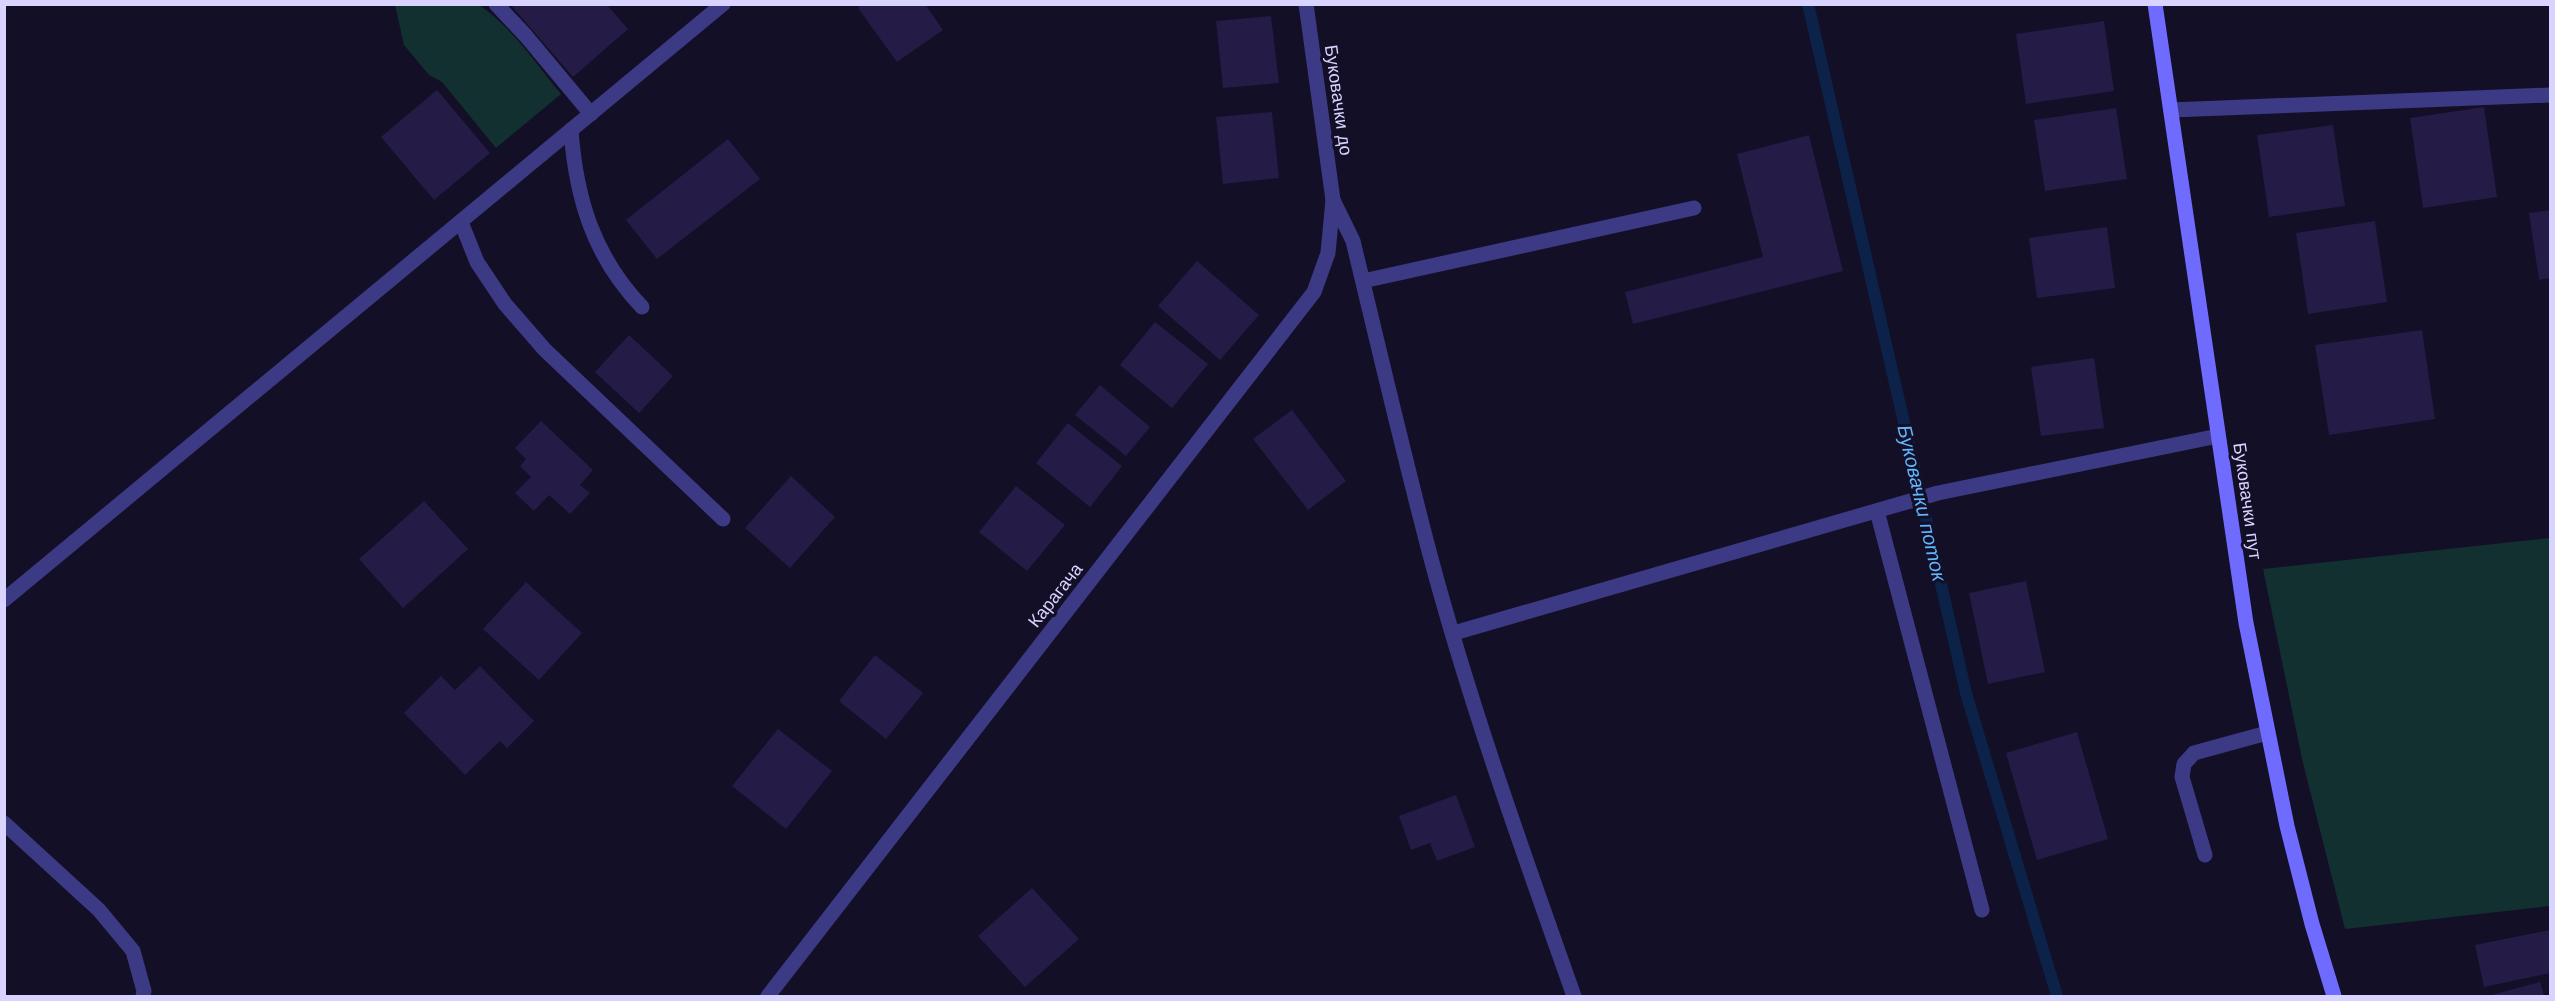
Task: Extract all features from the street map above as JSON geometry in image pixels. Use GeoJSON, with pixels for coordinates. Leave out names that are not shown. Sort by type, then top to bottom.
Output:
{"type":"FeatureCollection","features":[{"type":"Feature","properties":{"kind":"street"},"geometry":{"type":"LineString","coordinates":[[496,4],[591,114]]}},
{"type":"Feature","properties":{"kind":"street"},"geometry":{"type":"LineString","coordinates":[[4,600],[723,4]]}},
{"type":"Feature","properties":{"kind":"street","name":"Буковачки до"},"geometry":{"type":"LineString","coordinates":[[1306,4],[1333,200]]}},
{"type":"Feature","properties":{"kind":"street","name":"Буковачки пут"},"geometry":{"type":"LineString","coordinates":[[2155,4],[2246,622],[2267,733],[2312,924],[2334,996]]}},
{"type":"Feature","properties":{"kind":"street"},"geometry":{"type":"LineString","coordinates":[[2171,110],[2550,95]]}},
{"type":"Feature","properties":{"kind":"street"},"geometry":{"type":"LineString","coordinates":[[571,130],[573,162],[582,207],[622,286],[642,307]]}},
{"type":"Feature","properties":{"kind":"street"},"geometry":{"type":"LineString","coordinates":[[1333,200],[1353,241],[1429,552],[1504,798],[1574,996]]}},
{"type":"Feature","properties":{"kind":"street","name":"Карагача"},"geometry":{"type":"LineString","coordinates":[[768,996],[1314,292],[1328,253],[1333,200]]}},
{"type":"Feature","properties":{"kind":"street"},"geometry":{"type":"LineString","coordinates":[[1363,281],[1694,207]]}},
{"type":"Feature","properties":{"kind":"street"},"geometry":{"type":"LineString","coordinates":[[461,222],[477,262],[505,304],[545,350],[723,519]]}},
{"type":"Feature","properties":{"kind":"street"},"geometry":{"type":"LineString","coordinates":[[1454,633],[1938,493],[2218,436]]}},
{"type":"Feature","properties":{"kind":"street"},"geometry":{"type":"LineString","coordinates":[[1877,511],[1982,910]]}},
{"type":"Feature","properties":{"kind":"street"},"geometry":{"type":"LineString","coordinates":[[2205,855],[2181,777],[2184,764],[2194,753],[2267,733]]}},
{"type":"Feature","properties":{"kind":"street"},"geometry":{"type":"LineString","coordinates":[[4,823],[99,910],[133,951],[144,991],[143,996]]}},
{"type":"Feature","properties":{"kind":"green space"},"geometry":{"type":"Polygon","coordinates":[[[395,5],[479,5],[513,35],[561,94],[496,148],[442,82],[429,75],[404,45],[395,5]]]}},
{"type":"Feature","properties":{"kind":"green space"},"geometry":{"type":"Polygon","coordinates":[[[2550,538],[2550,906],[2345,929],[2302,759],[2263,569],[2550,538]]]}},
{"type":"Feature","properties":{"kind":"building"},"geometry":{"type":"Polygon","coordinates":[[[510,4],[606,4],[628,29],[573,77],[510,4]]]}},
{"type":"Feature","properties":{"kind":"building"},"geometry":{"type":"Polygon","coordinates":[[[862,4],[925,4],[943,30],[897,62],[858,8],[862,4]]]}},
{"type":"Feature","properties":{"kind":"building"},"geometry":{"type":"Polygon","coordinates":[[[1271,16],[1279,83],[1223,88],[1216,21],[1271,16]]]}},
{"type":"Feature","properties":{"kind":"building"},"geometry":{"type":"Polygon","coordinates":[[[2104,21],[2114,91],[2026,104],[2016,34],[2104,21]]]}},
{"type":"Feature","properties":{"kind":"building"},"geometry":{"type":"Polygon","coordinates":[[[437,90],[490,153],[434,200],[381,137],[437,90]]]}},
{"type":"Feature","properties":{"kind":"building"},"geometry":{"type":"Polygon","coordinates":[[[2484,107],[2497,197],[2423,208],[2410,118],[2484,107]]]}},
{"type":"Feature","properties":{"kind":"building"},"geometry":{"type":"Polygon","coordinates":[[[2116,108],[2127,179],[2045,191],[2034,120],[2116,108]]]}},
{"type":"Feature","properties":{"kind":"building"},"geometry":{"type":"Polygon","coordinates":[[[1272,112],[1279,178],[1223,184],[1216,117],[1272,112]]]}},
{"type":"Feature","properties":{"kind":"building"},"geometry":{"type":"Polygon","coordinates":[[[2333,125],[2345,206],[2269,217],[2257,135],[2333,125]]]}},
{"type":"Feature","properties":{"kind":"building"},"geometry":{"type":"Polygon","coordinates":[[[1809,135],[1843,271],[1633,324],[1625,292],[1763,257],[1737,154],[1809,135]]]}},
{"type":"Feature","properties":{"kind":"building"},"geometry":{"type":"Polygon","coordinates":[[[728,139],[760,179],[657,259],[626,220],[728,139]]]}},
{"type":"Feature","properties":{"kind":"building"},"geometry":{"type":"Polygon","coordinates":[[[2550,210],[2550,278],[2539,280],[2529,213],[2550,210]]]}},
{"type":"Feature","properties":{"kind":"building"},"geometry":{"type":"Polygon","coordinates":[[[2375,221],[2387,302],[2308,314],[2296,233],[2375,221]]]}},
{"type":"Feature","properties":{"kind":"building"},"geometry":{"type":"Polygon","coordinates":[[[2107,227],[2115,288],[2037,298],[2029,238],[2107,227]]]}},
{"type":"Feature","properties":{"kind":"building"},"geometry":{"type":"Polygon","coordinates":[[[1197,261],[1259,315],[1220,360],[1158,306],[1197,261]]]}},
{"type":"Feature","properties":{"kind":"building"},"geometry":{"type":"Polygon","coordinates":[[[1155,322],[1208,364],[1172,408],[1120,365],[1155,322]]]}},
{"type":"Feature","properties":{"kind":"building"},"geometry":{"type":"Polygon","coordinates":[[[2422,330],[2435,419],[2329,435],[2315,345],[2422,330]]]}},
{"type":"Feature","properties":{"kind":"building"},"geometry":{"type":"Polygon","coordinates":[[[629,335],[673,376],[639,413],[595,372],[629,335]]]}},
{"type":"Feature","properties":{"kind":"building"},"geometry":{"type":"Polygon","coordinates":[[[2094,358],[2104,428],[2041,436],[2031,367],[2094,358]]]}},
{"type":"Feature","properties":{"kind":"building"},"geometry":{"type":"Polygon","coordinates":[[[1100,385],[1150,427],[1126,456],[1075,415],[1100,385]]]}},
{"type":"Feature","properties":{"kind":"building"},"geometry":{"type":"Polygon","coordinates":[[[1292,410],[1346,481],[1308,510],[1253,439],[1292,410]]]}},
{"type":"Feature","properties":{"kind":"building"},"geometry":{"type":"Polygon","coordinates":[[[541,421],[593,470],[580,485],[590,493],[570,514],[549,495],[534,511],[515,493],[531,477],[520,466],[526,459],[515,448],[541,421]]]}},
{"type":"Feature","properties":{"kind":"building"},"geometry":{"type":"Polygon","coordinates":[[[1068,423],[1122,466],[1090,507],[1036,463],[1068,423]]]}},
{"type":"Feature","properties":{"kind":"building"},"geometry":{"type":"Polygon","coordinates":[[[791,476],[835,517],[790,568],[745,528],[791,476]]]}},
{"type":"Feature","properties":{"kind":"building"},"geometry":{"type":"Polygon","coordinates":[[[1016,486],[1065,525],[1027,571],[979,532],[1016,486]]]}},
{"type":"Feature","properties":{"kind":"building"},"geometry":{"type":"Polygon","coordinates":[[[424,501],[468,549],[403,608],[359,559],[424,501]]]}},
{"type":"Feature","properties":{"kind":"building"},"geometry":{"type":"Polygon","coordinates":[[[2026,581],[2045,672],[1988,684],[1969,593],[2026,581]]]}},
{"type":"Feature","properties":{"kind":"building"},"geometry":{"type":"Polygon","coordinates":[[[526,582],[582,633],[539,680],[483,629],[526,582]]]}},
{"type":"Feature","properties":{"kind":"building"},"geometry":{"type":"Polygon","coordinates":[[[875,655],[923,693],[886,739],[839,701],[875,655]]]}},
{"type":"Feature","properties":{"kind":"building"},"geometry":{"type":"Polygon","coordinates":[[[480,666],[534,721],[507,748],[500,741],[465,775],[404,713],[441,676],[455,690],[480,666]]]}},
{"type":"Feature","properties":{"kind":"building"},"geometry":{"type":"Polygon","coordinates":[[[778,729],[832,771],[786,829],[732,786],[778,729]]]}},
{"type":"Feature","properties":{"kind":"building"},"geometry":{"type":"Polygon","coordinates":[[[2077,732],[2108,839],[2037,860],[2006,753],[2077,732]]]}},
{"type":"Feature","properties":{"kind":"building"},"geometry":{"type":"Polygon","coordinates":[[[1456,795],[1475,847],[1437,861],[1430,843],[1411,850],[1399,816],[1456,795]]]}},
{"type":"Feature","properties":{"kind":"building"},"geometry":{"type":"Polygon","coordinates":[[[1032,888],[1079,939],[1025,987],[978,936],[1032,888]]]}},
{"type":"Feature","properties":{"kind":"building"},"geometry":{"type":"Polygon","coordinates":[[[2550,930],[2550,973],[2484,987],[2475,945],[2550,930]]]}},
{"type":"Feature","properties":{"kind":"building"},"geometry":{"type":"Polygon","coordinates":[[[2540,982],[2544,996],[2488,996],[2540,982]]]}},
{"type":"Feature","properties":{"kind":"waterway","name":"Буковачки поток"},"geometry":{"type":"LineString","coordinates":[[1808,4],[1966,693],[2057,996]]}}]}
